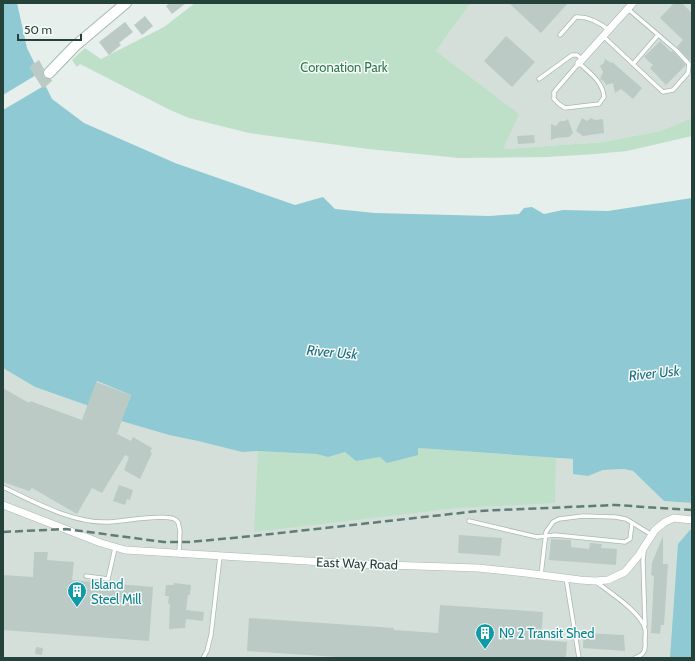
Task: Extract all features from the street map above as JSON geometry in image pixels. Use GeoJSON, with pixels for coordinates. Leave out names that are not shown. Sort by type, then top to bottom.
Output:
{"type":"FeatureCollection","features":[{"type":"Feature","properties":{"kind":"street"},"geometry":{"type":"LineString","coordinates":[[49,73],[75,46],[126,3]]}},
{"type":"Feature","properties":{"kind":"street"},"geometry":{"type":"LineString","coordinates":[[581,61],[631,6]]}},
{"type":"Feature","properties":{"kind":"street","name":"East Way Road"},"geometry":{"type":"LineString","coordinates":[[3,505],[115,548],[178,554],[356,564],[478,568],[595,581],[608,580],[625,572],[652,535],[660,526],[670,519],[679,518],[692,520]]}},
{"type":"Feature","properties":{"kind":"lane"},"geometry":{"type":"LineString","coordinates":[[603,36],[664,92],[673,90],[688,73],[689,64],[658,35],[631,6]]}},
{"type":"Feature","properties":{"kind":"lane"},"geometry":{"type":"LineString","coordinates":[[560,35],[576,17],[601,24],[609,30]]}},
{"type":"Feature","properties":{"kind":"lane"},"geometry":{"type":"LineString","coordinates":[[633,64],[658,35]]}},
{"type":"Feature","properties":{"kind":"lane"},"geometry":{"type":"LineString","coordinates":[[539,79],[572,55],[577,55],[604,90],[604,98],[598,104],[565,108],[558,104],[554,99],[554,92],[581,61]]}},
{"type":"Feature","properties":{"kind":"lane"},"geometry":{"type":"LineString","coordinates":[[3,487],[42,506],[77,519],[107,522],[173,518],[178,522],[180,531],[178,554]]}},
{"type":"Feature","properties":{"kind":"lane"},"geometry":{"type":"LineString","coordinates":[[541,575],[546,532],[553,522],[565,517],[615,517],[626,519],[652,535]]}},
{"type":"Feature","properties":{"kind":"lane"},"geometry":{"type":"LineString","coordinates":[[469,521],[537,537],[555,535],[625,542],[630,540],[632,523]]}},
{"type":"Feature","properties":{"kind":"lane"},"geometry":{"type":"LineString","coordinates":[[635,658],[640,656],[645,650],[643,561],[645,546]]}},
{"type":"Feature","properties":{"kind":"lane"},"geometry":{"type":"LineString","coordinates":[[86,576],[108,579],[115,548]]}},
{"type":"Feature","properties":{"kind":"lane"},"geometry":{"type":"LineString","coordinates":[[203,658],[211,635],[220,556]]}},
{"type":"Feature","properties":{"kind":"lane"},"geometry":{"type":"LineString","coordinates":[[566,578],[579,658]]}},
{"type":"Feature","properties":{"kind":"lane"},"geometry":{"type":"LineString","coordinates":[[595,581],[637,615],[645,628]]}},
{"type":"Feature","properties":{"kind":"shaded area"},"geometry":{"type":"Polygon","coordinates":[[[471,3],[692,3],[692,118],[660,131],[603,142],[503,149],[436,51],[471,3]]]}},
{"type":"Feature","properties":{"kind":"shaded area"},"geometry":{"type":"Polygon","coordinates":[[[3,368],[35,387],[89,406],[97,381],[131,395],[121,421],[169,435],[242,452],[418,448],[573,459],[573,473],[588,476],[603,470],[624,469],[633,471],[664,501],[692,503],[692,658],[3,658],[3,368]]]}},
{"type":"Feature","properties":{"kind":"green space","name":"Coronation Park"},"geometry":{"type":"Polygon","coordinates":[[[195,3],[471,3],[436,51],[519,114],[503,149],[603,142],[660,131],[692,118],[692,136],[627,151],[547,157],[459,158],[368,149],[249,133],[189,118],[170,110],[80,64],[77,67],[72,60],[85,48],[101,59],[164,27],[195,3]]]}},
{"type":"Feature","properties":{"kind":"green space"},"geometry":{"type":"Polygon","coordinates":[[[418,448],[556,458],[555,503],[457,508],[254,532],[258,451],[317,454],[328,457],[345,452],[356,461],[418,448]]]}},
{"type":"Feature","properties":{"kind":"water","name":"River Usk"},"geometry":{"type":"Polygon","coordinates":[[[3,3],[17,3],[27,48],[52,99],[84,123],[175,163],[295,205],[323,197],[335,209],[375,213],[489,216],[519,214],[524,208],[532,207],[544,214],[563,210],[608,211],[692,198],[692,503],[664,501],[633,471],[624,469],[603,470],[588,476],[573,474],[573,459],[418,448],[418,455],[387,463],[380,457],[356,461],[345,452],[328,457],[317,454],[258,451],[242,452],[169,435],[121,421],[131,395],[97,381],[89,406],[35,387],[3,368],[3,3]]]}},
{"type":"Feature","properties":{"kind":"water"},"geometry":{"type":"Polygon","coordinates":[[[690,530],[692,530],[692,658],[670,658],[678,544],[690,530]]]}},
{"type":"Feature","properties":{"kind":"pier"},"geometry":{"type":"Polygon","coordinates":[[[41,72],[47,84],[3,110],[3,95],[41,72]]]}},
{"type":"Feature","properties":{"kind":"building"},"geometry":{"type":"Polygon","coordinates":[[[170,3],[186,3],[172,14],[166,6],[170,3]]]}},
{"type":"Feature","properties":{"kind":"building"},"geometry":{"type":"Polygon","coordinates":[[[509,3],[568,3],[541,33],[509,3]]]}},
{"type":"Feature","properties":{"kind":"building"},"geometry":{"type":"Polygon","coordinates":[[[674,3],[682,3],[692,13],[692,59],[690,61],[677,47],[683,40],[660,18],[674,3]]]}},
{"type":"Feature","properties":{"kind":"building"},"geometry":{"type":"Polygon","coordinates":[[[145,16],[153,26],[142,35],[134,25],[145,16]]]}},
{"type":"Feature","properties":{"kind":"building"},"geometry":{"type":"Polygon","coordinates":[[[125,22],[133,32],[119,43],[121,45],[109,55],[99,42],[125,22]]]}},
{"type":"Feature","properties":{"kind":"building"},"geometry":{"type":"Polygon","coordinates":[[[506,36],[535,62],[512,87],[484,61],[506,36]]]}},
{"type":"Feature","properties":{"kind":"building"},"geometry":{"type":"Polygon","coordinates":[[[660,41],[671,52],[674,52],[686,65],[666,85],[650,68],[653,65],[644,57],[660,41]]]}},
{"type":"Feature","properties":{"kind":"building"},"geometry":{"type":"Polygon","coordinates":[[[605,59],[611,63],[612,62],[642,88],[633,99],[621,89],[615,93],[613,83],[606,85],[604,81],[600,79],[603,72],[600,66],[604,63],[605,59]]]}},
{"type":"Feature","properties":{"kind":"building"},"geometry":{"type":"Polygon","coordinates":[[[39,60],[44,69],[44,77],[51,79],[52,81],[43,89],[29,67],[39,60]]]}},
{"type":"Feature","properties":{"kind":"building"},"geometry":{"type":"Polygon","coordinates":[[[582,118],[587,121],[591,118],[595,120],[603,119],[604,133],[583,136],[576,131],[582,118]]]}},
{"type":"Feature","properties":{"kind":"building"},"geometry":{"type":"Polygon","coordinates":[[[568,119],[573,133],[569,137],[551,140],[551,124],[556,126],[560,121],[565,121],[568,119]]]}},
{"type":"Feature","properties":{"kind":"building"},"geometry":{"type":"Polygon","coordinates":[[[534,135],[535,143],[518,144],[517,136],[534,135]]]}},
{"type":"Feature","properties":{"kind":"building"},"geometry":{"type":"Polygon","coordinates":[[[96,382],[131,395],[117,434],[131,441],[133,437],[152,448],[150,452],[152,453],[140,479],[124,470],[129,457],[125,455],[102,493],[92,488],[77,514],[32,488],[29,491],[3,482],[3,388],[29,403],[30,401],[82,420],[96,382]]]}},
{"type":"Feature","properties":{"kind":"building"},"geometry":{"type":"Polygon","coordinates":[[[119,485],[133,490],[130,500],[127,499],[125,505],[113,501],[119,485]]]}},
{"type":"Feature","properties":{"kind":"building"},"geometry":{"type":"Polygon","coordinates":[[[459,535],[502,538],[500,556],[458,553],[459,535]]]}},
{"type":"Feature","properties":{"kind":"building"},"geometry":{"type":"Polygon","coordinates":[[[663,536],[663,564],[668,564],[664,625],[661,625],[660,634],[651,633],[654,576],[651,575],[652,563],[663,536]]]}},
{"type":"Feature","properties":{"kind":"building"},"geometry":{"type":"Polygon","coordinates":[[[551,539],[571,540],[571,547],[589,549],[590,543],[602,544],[601,548],[617,549],[616,565],[549,560],[551,539]]]}},
{"type":"Feature","properties":{"kind":"building","name":"Island Steel Mill"},"geometry":{"type":"Polygon","coordinates":[[[34,552],[48,552],[47,560],[74,562],[72,580],[153,587],[149,641],[3,630],[3,575],[33,577],[34,552]]]}},
{"type":"Feature","properties":{"kind":"building"},"geometry":{"type":"Polygon","coordinates":[[[174,583],[191,585],[186,610],[204,612],[203,621],[186,619],[185,628],[169,629],[170,604],[168,604],[169,596],[165,596],[166,585],[173,585],[174,583]]]}},
{"type":"Feature","properties":{"kind":"building"},"geometry":{"type":"Polygon","coordinates":[[[440,605],[543,612],[541,640],[567,642],[566,658],[352,658],[247,651],[249,618],[394,628],[394,630],[438,633],[440,605]]]}},
{"type":"Feature","properties":{"kind":"building"},"geometry":{"type":"Polygon","coordinates":[[[584,633],[624,635],[625,651],[583,648],[584,633]]]}},
{"type":"Feature","properties":{"kind":"building"},"geometry":{"type":"Polygon","coordinates":[[[36,647],[43,648],[42,655],[35,654],[36,647]]]}},
{"type":"Feature","properties":{"kind":"railway"},"geometry":{"type":"LineString","coordinates":[[3,532],[66,529],[164,542],[189,542],[478,511],[615,505],[692,510]]}},
{"type":"Feature","properties":{"kind":"place","name":"Island Steel Mill"},"geometry":{"type":"Point","coordinates":[77,608]}},
{"type":"Feature","properties":{"kind":"place","name":"№ 2 Transit Shed"},"geometry":{"type":"Point","coordinates":[485,650]}}]}
